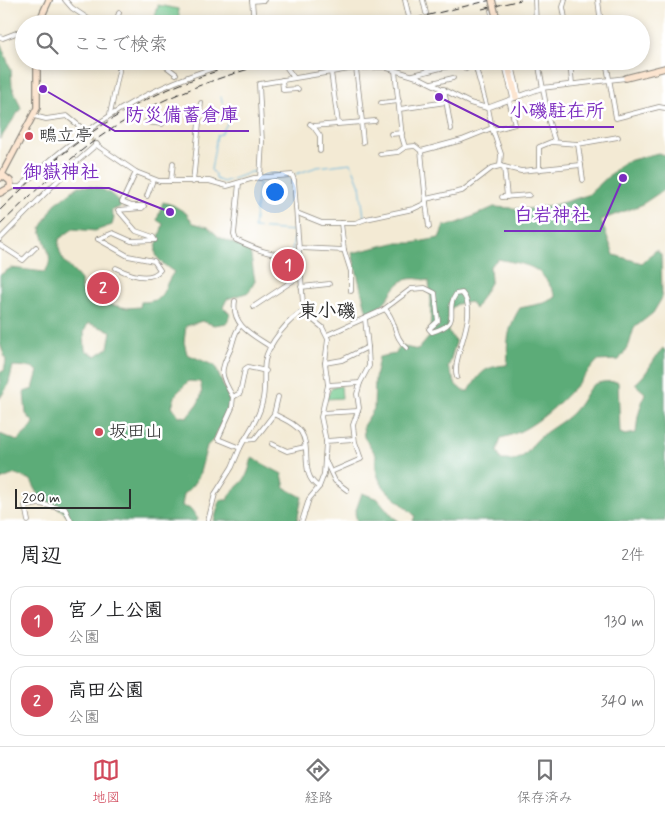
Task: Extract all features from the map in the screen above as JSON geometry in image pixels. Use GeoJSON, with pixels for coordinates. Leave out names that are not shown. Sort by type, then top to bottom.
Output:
{"type":"FeatureCollection","features":[{"type":"Feature","properties":{"kind":"street"},"geometry":{"type":"LineString","coordinates":[[42,15],[49,0]]}},
{"type":"Feature","properties":{"kind":"street"},"geometry":{"type":"LineString","coordinates":[[65,0],[72,8],[82,15]]}},
{"type":"Feature","properties":{"kind":"street"},"geometry":{"type":"LineString","coordinates":[[253,15],[252,1],[264,0]]}},
{"type":"Feature","properties":{"kind":"street"},"geometry":{"type":"LineString","coordinates":[[405,0],[409,15]]}},
{"type":"Feature","properties":{"kind":"street"},"geometry":{"type":"LineString","coordinates":[[423,0],[426,13]]}},
{"type":"Feature","properties":{"kind":"street"},"geometry":{"type":"LineString","coordinates":[[492,0],[496,15]]}},
{"type":"Feature","properties":{"kind":"street"},"geometry":{"type":"LineString","coordinates":[[535,0],[536,15]]}},
{"type":"Feature","properties":{"kind":"street"},"geometry":{"type":"LineString","coordinates":[[564,15],[563,7],[565,0]]}},
{"type":"Feature","properties":{"kind":"street"},"geometry":{"type":"LineString","coordinates":[[598,0],[600,15]]}},
{"type":"Feature","properties":{"kind":"street"},"geometry":{"type":"LineString","coordinates":[[491,10],[494,15]]}},
{"type":"Feature","properties":{"kind":"street"},"geometry":{"type":"LineString","coordinates":[[0,37],[3,38],[15,33]]}},
{"type":"Feature","properties":{"kind":"street"},"geometry":{"type":"LineString","coordinates":[[399,70],[432,83],[470,103],[487,108],[542,88],[608,81],[665,68]]}},
{"type":"Feature","properties":{"kind":"street"},"geometry":{"type":"LineString","coordinates":[[11,187],[10,181],[1,176],[38,107],[37,70]]}},
{"type":"Feature","properties":{"kind":"street"},"geometry":{"type":"LineString","coordinates":[[110,114],[119,70]]}},
{"type":"Feature","properties":{"kind":"street"},"geometry":{"type":"LineString","coordinates":[[171,70],[176,74]]}},
{"type":"Feature","properties":{"kind":"street"},"geometry":{"type":"LineString","coordinates":[[0,193],[11,187],[20,187],[57,154],[110,114],[184,77],[207,70]]}},
{"type":"Feature","properties":{"kind":"street"},"geometry":{"type":"LineString","coordinates":[[288,70],[294,78]]}},
{"type":"Feature","properties":{"kind":"street"},"geometry":{"type":"LineString","coordinates":[[260,178],[262,142],[258,83],[344,70]]}},
{"type":"Feature","properties":{"kind":"street"},"geometry":{"type":"LineString","coordinates":[[356,70],[362,121],[362,141]]}},
{"type":"Feature","properties":{"kind":"street"},"geometry":{"type":"LineString","coordinates":[[396,70],[405,147]]}},
{"type":"Feature","properties":{"kind":"street"},"geometry":{"type":"LineString","coordinates":[[413,75],[428,70]]}},
{"type":"Feature","properties":{"kind":"street"},"geometry":{"type":"LineString","coordinates":[[476,70],[501,154],[504,197],[529,195]]}},
{"type":"Feature","properties":{"kind":"street"},"geometry":{"type":"LineString","coordinates":[[420,150],[515,124],[514,97],[509,70]]}},
{"type":"Feature","properties":{"kind":"street"},"geometry":{"type":"LineString","coordinates":[[539,70],[555,142]]}},
{"type":"Feature","properties":{"kind":"street"},"geometry":{"type":"LineString","coordinates":[[571,70],[572,84]]}},
{"type":"Feature","properties":{"kind":"street"},"geometry":{"type":"LineString","coordinates":[[607,70],[616,118],[659,107],[665,108]]}},
{"type":"Feature","properties":{"kind":"street"},"geometry":{"type":"LineString","coordinates":[[332,72],[338,123]]}},
{"type":"Feature","properties":{"kind":"street"},"geometry":{"type":"LineString","coordinates":[[432,83],[453,78]]}},
{"type":"Feature","properties":{"kind":"street"},"geometry":{"type":"LineString","coordinates":[[282,80],[283,90],[298,89]]}},
{"type":"Feature","properties":{"kind":"street"},"geometry":{"type":"LineString","coordinates":[[444,89],[452,129]]}},
{"type":"Feature","properties":{"kind":"street"},"geometry":{"type":"LineString","coordinates":[[381,103],[399,102]]}},
{"type":"Feature","properties":{"kind":"street"},"geometry":{"type":"LineString","coordinates":[[400,109],[446,102]]}},
{"type":"Feature","properties":{"kind":"street"},"geometry":{"type":"LineString","coordinates":[[193,182],[201,103]]}},
{"type":"Feature","properties":{"kind":"street"},"geometry":{"type":"LineString","coordinates":[[34,116],[46,119],[67,116],[87,132]]}},
{"type":"Feature","properties":{"kind":"street"},"geometry":{"type":"LineString","coordinates":[[146,122],[162,124],[163,118]]}},
{"type":"Feature","properties":{"kind":"street"},"geometry":{"type":"LineString","coordinates":[[320,151],[322,142],[312,125],[375,121]]}},
{"type":"Feature","properties":{"kind":"street"},"geometry":{"type":"LineString","coordinates":[[391,134],[402,133]]}},
{"type":"Feature","properties":{"kind":"street"},"geometry":{"type":"LineString","coordinates":[[539,170],[538,148],[555,142],[578,144],[618,137]]}},
{"type":"Feature","properties":{"kind":"street"},"geometry":{"type":"LineString","coordinates":[[0,239],[96,144],[136,172],[153,180],[209,181],[226,186],[260,178],[293,174],[304,310],[327,335],[324,363],[328,385],[322,413],[326,440],[324,474],[319,487],[308,499],[302,521]]}},
{"type":"Feature","properties":{"kind":"street"},"geometry":{"type":"LineString","coordinates":[[578,144],[583,180]]}},
{"type":"Feature","properties":{"kind":"street"},"geometry":{"type":"LineString","coordinates":[[380,154],[401,151],[405,147],[415,146],[420,150],[429,226]]}},
{"type":"Feature","properties":{"kind":"street"},"geometry":{"type":"LineString","coordinates":[[172,181],[173,163]]}},
{"type":"Feature","properties":{"kind":"street"},"geometry":{"type":"LineString","coordinates":[[297,213],[315,222],[362,222],[366,218],[413,210],[426,201],[462,192],[492,168],[502,166],[521,171],[581,165]]}},
{"type":"Feature","properties":{"kind":"street"},"geometry":{"type":"LineString","coordinates":[[116,268],[140,276],[149,276],[160,270],[154,261],[128,256],[98,239],[113,234],[128,240],[155,240],[153,237],[136,231],[118,210],[138,209],[145,204],[132,206],[122,202],[136,172]]}},
{"type":"Feature","properties":{"kind":"street"},"geometry":{"type":"LineString","coordinates":[[148,196],[153,180]]}},
{"type":"Feature","properties":{"kind":"street"},"geometry":{"type":"LineString","coordinates":[[239,183],[234,234],[236,240],[266,254],[277,256],[298,254]]}},
{"type":"Feature","properties":{"kind":"street"},"geometry":{"type":"LineString","coordinates":[[341,223],[344,250],[351,272],[351,291]]}},
{"type":"Feature","properties":{"kind":"street"},"geometry":{"type":"LineString","coordinates":[[0,245],[23,260],[36,248]]}},
{"type":"Feature","properties":{"kind":"street"},"geometry":{"type":"LineString","coordinates":[[299,248],[344,250]]}},
{"type":"Feature","properties":{"kind":"street"},"geometry":{"type":"LineString","coordinates":[[253,307],[300,276]]}},
{"type":"Feature","properties":{"kind":"street"},"geometry":{"type":"LineString","coordinates":[[301,288],[329,284]]}},
{"type":"Feature","properties":{"kind":"street"},"geometry":{"type":"LineString","coordinates":[[327,335],[384,309],[411,289],[417,287],[431,290],[435,293],[438,321],[429,329],[432,332],[445,328],[453,316],[454,297],[460,292],[466,298],[467,322],[455,369],[457,377]]}},
{"type":"Feature","properties":{"kind":"street"},"geometry":{"type":"LineString","coordinates":[[235,301],[233,312],[240,326],[271,347]]}},
{"type":"Feature","properties":{"kind":"street"},"geometry":{"type":"LineString","coordinates":[[384,309],[393,319],[400,342],[407,348]]}},
{"type":"Feature","properties":{"kind":"street"},"geometry":{"type":"LineString","coordinates":[[208,521],[215,494],[235,462],[262,404],[266,371],[265,360],[283,328],[297,314],[304,310]]}},
{"type":"Feature","properties":{"kind":"street"},"geometry":{"type":"LineString","coordinates":[[331,472],[362,459],[354,439],[353,425],[358,411],[360,383],[369,366],[365,319]]}},
{"type":"Feature","properties":{"kind":"street"},"geometry":{"type":"LineString","coordinates":[[240,326],[235,331],[231,348],[224,360],[222,371],[233,397],[232,408],[218,439],[240,448]]}},
{"type":"Feature","properties":{"kind":"street"},"geometry":{"type":"LineString","coordinates":[[324,363],[342,360],[368,347]]}},
{"type":"Feature","properties":{"kind":"street"},"geometry":{"type":"LineString","coordinates":[[233,397],[240,393],[245,368],[266,371]]}},
{"type":"Feature","properties":{"kind":"street"},"geometry":{"type":"LineString","coordinates":[[328,385],[360,383]]}},
{"type":"Feature","properties":{"kind":"street"},"geometry":{"type":"LineString","coordinates":[[244,440],[255,439],[274,414],[278,397]]}},
{"type":"Feature","properties":{"kind":"street"},"geometry":{"type":"LineString","coordinates":[[322,413],[358,411]]}},
{"type":"Feature","properties":{"kind":"street"},"geometry":{"type":"LineString","coordinates":[[274,414],[296,427],[303,435],[310,482],[319,487]]}},
{"type":"Feature","properties":{"kind":"street"},"geometry":{"type":"LineString","coordinates":[[326,440],[354,439]]}},
{"type":"Feature","properties":{"kind":"street"},"geometry":{"type":"LineString","coordinates":[[272,444],[287,451],[305,447]]}},
{"type":"Feature","properties":{"kind":"street"},"geometry":{"type":"LineString","coordinates":[[325,460],[335,481],[347,490]]}},
{"type":"Feature","properties":{"kind":"street"},"geometry":{"type":"LineString","coordinates":[[28,521],[25,506],[40,504],[65,510],[71,521]]}},
{"type":"Feature","properties":{"kind":"green space"},"geometry":{"type":"Polygon","coordinates":[[[158,5],[178,9],[179,15],[156,15],[156,9],[158,9],[158,5]]]}},
{"type":"Feature","properties":{"kind":"green space"},"geometry":{"type":"Polygon","coordinates":[[[0,42],[11,70],[12,86],[21,108],[0,139],[0,42]]]}},
{"type":"Feature","properties":{"kind":"green space"},"geometry":{"type":"Polygon","coordinates":[[[658,153],[665,155],[665,189],[641,205],[601,220],[614,255],[642,263],[656,250],[661,254],[662,298],[653,313],[634,328],[629,345],[619,360],[597,361],[566,396],[542,418],[515,434],[501,438],[497,451],[501,460],[520,458],[540,437],[573,412],[590,389],[599,383],[618,382],[620,433],[625,435],[636,433],[638,416],[645,393],[635,384],[663,348],[665,351],[665,521],[413,521],[415,516],[381,483],[376,466],[376,455],[364,437],[363,426],[374,409],[375,378],[379,357],[395,354],[400,346],[418,350],[430,336],[431,301],[429,281],[415,279],[399,283],[384,303],[377,309],[367,313],[352,253],[394,243],[413,243],[439,238],[444,226],[458,223],[494,207],[528,209],[554,205],[588,195],[624,162],[658,153]],[[498,259],[490,266],[491,281],[475,309],[471,302],[457,304],[448,311],[448,331],[456,342],[448,368],[456,385],[463,391],[469,391],[480,375],[488,369],[507,365],[509,332],[520,308],[544,303],[556,297],[545,278],[533,268],[498,259]]]}},
{"type":"Feature","properties":{"kind":"green space"},"geometry":{"type":"Polygon","coordinates":[[[79,186],[92,187],[108,192],[121,204],[120,207],[111,211],[114,218],[112,225],[95,231],[73,229],[59,239],[62,258],[81,280],[81,291],[93,296],[96,302],[127,308],[140,307],[141,302],[155,300],[162,293],[174,272],[160,261],[156,252],[163,224],[157,220],[163,202],[173,205],[186,213],[193,223],[208,227],[219,237],[250,251],[255,281],[249,292],[227,299],[223,307],[230,314],[227,323],[214,325],[202,321],[186,326],[184,342],[187,354],[215,366],[229,399],[229,405],[214,439],[207,446],[199,476],[184,494],[182,506],[191,509],[198,519],[197,521],[75,521],[57,507],[41,500],[31,480],[15,474],[0,480],[0,434],[17,441],[34,423],[26,414],[24,392],[33,389],[38,371],[32,367],[13,366],[8,386],[0,398],[0,372],[4,371],[6,361],[0,343],[0,275],[11,268],[44,272],[48,267],[48,251],[41,228],[55,204],[79,186]],[[88,323],[84,332],[85,350],[96,356],[108,348],[111,331],[88,323]],[[189,381],[176,394],[172,406],[179,416],[187,417],[201,397],[200,382],[189,381]]]}},
{"type":"Feature","properties":{"kind":"green space"},"geometry":{"type":"Polygon","coordinates":[[[298,256],[299,263],[295,263],[291,269],[284,271],[282,257],[298,256]]]}},
{"type":"Feature","properties":{"kind":"green space"},"geometry":{"type":"Polygon","coordinates":[[[100,278],[109,279],[111,299],[94,296],[96,281],[100,278]]]}},
{"type":"Feature","properties":{"kind":"green space"},"geometry":{"type":"Polygon","coordinates":[[[341,386],[342,398],[326,399],[332,387],[341,386]]]}},
{"type":"Feature","properties":{"kind":"green space"},"geometry":{"type":"Polygon","coordinates":[[[252,458],[282,474],[285,488],[302,497],[297,521],[214,521],[220,500],[228,500],[233,491],[243,481],[248,473],[252,458]]]}},
{"type":"Feature","properties":{"kind":"green space"},"geometry":{"type":"Polygon","coordinates":[[[362,493],[378,499],[393,517],[399,521],[357,521],[355,513],[362,493]]]}},
{"type":"Feature","properties":{"kind":"waterway"},"geometry":{"type":"LineString","coordinates":[[221,97],[228,122],[221,134],[217,135],[211,170],[215,174],[216,179],[223,182],[250,172],[256,172]]}},
{"type":"Feature","properties":{"kind":"waterway"},"geometry":{"type":"LineString","coordinates":[[296,174],[317,167],[351,163],[360,186],[364,217]]}},
{"type":"Feature","properties":{"kind":"waterway"},"geometry":{"type":"LineString","coordinates":[[259,181],[254,228],[295,231],[292,251]]}},
{"type":"Feature","properties":{"kind":"tunnel"},"geometry":{"type":"LineString","coordinates":[[88,133],[95,144]]}},
{"type":"Feature","properties":{"kind":"railway"},"geometry":{"type":"LineString","coordinates":[[429,15],[491,0]]}},
{"type":"Feature","properties":{"kind":"railway"},"geometry":{"type":"LineString","coordinates":[[482,9],[521,0]]}},
{"type":"Feature","properties":{"kind":"railway"},"geometry":{"type":"LineString","coordinates":[[0,210],[54,161],[109,121],[169,89],[222,70]]}},
{"type":"Feature","properties":{"kind":"railway"},"geometry":{"type":"LineString","coordinates":[[0,225],[78,153],[112,129],[157,104],[203,84],[248,70]]}},
{"type":"Feature","properties":{"kind":"place","name":"防災備蓄倉庫"},"geometry":{"type":"Point","coordinates":[43,89]}},
{"type":"Feature","properties":{"kind":"place","name":"小磯駐在所"},"geometry":{"type":"Point","coordinates":[439,97]}},
{"type":"Feature","properties":{"kind":"place","name":"鴫立亭"},"geometry":{"type":"Point","coordinates":[29,136]}},
{"type":"Feature","properties":{"kind":"place","name":"白岩神社"},"geometry":{"type":"Point","coordinates":[623,178]}},
{"type":"Feature","properties":{"kind":"place","name":"御嶽神社"},"geometry":{"type":"Point","coordinates":[170,212]}},
{"type":"Feature","properties":{"kind":"place","name":"宮ノ上公園"},"geometry":{"type":"Point","coordinates":[288,265]}},
{"type":"Feature","properties":{"kind":"place","name":"高田公園"},"geometry":{"type":"Point","coordinates":[103,288]}},
{"type":"Feature","properties":{"kind":"place","name":"坂田山"},"geometry":{"type":"Point","coordinates":[99,432]}},
{"type":"Feature","properties":{"kind":"district","name":"東小磯"},"geometry":{"type":"Point","coordinates":[327,311]}}]}
